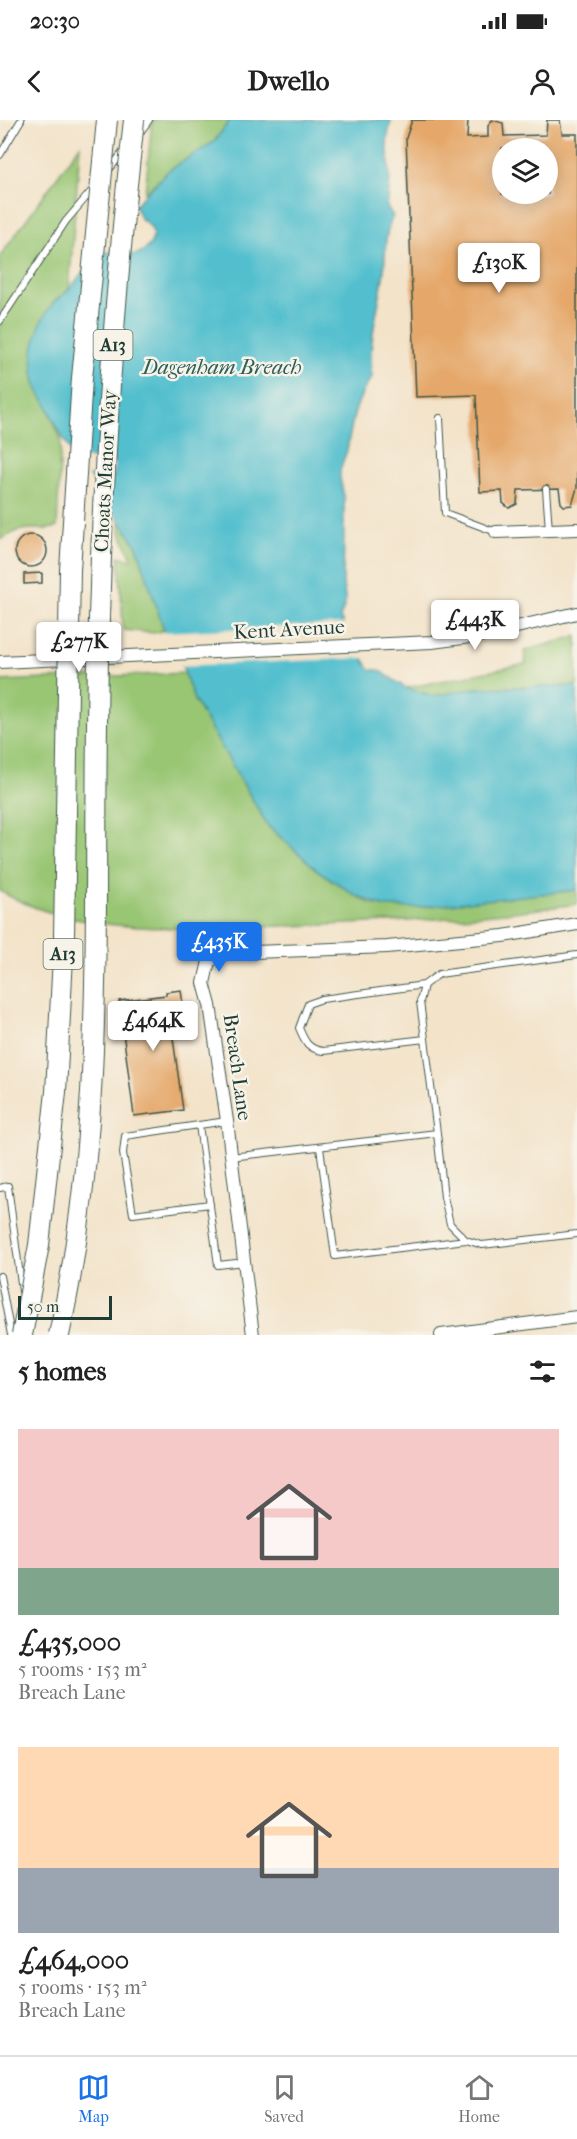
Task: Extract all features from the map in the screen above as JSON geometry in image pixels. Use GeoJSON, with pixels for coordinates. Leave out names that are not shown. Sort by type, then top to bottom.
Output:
{"type":"FeatureCollection","features":[{"type":"Feature","properties":{"kind":"highway","name":"Choats Manor Way"},"geometry":{"type":"LineString","coordinates":[[21,1335],[39,1245],[56,1092],[64,937],[70,570],[82,378],[107,120]]}},
{"type":"Feature","properties":{"kind":"highway","name":"Choats Manor Way"},"geometry":{"type":"LineString","coordinates":[[59,1335],[86,1165],[96,1034],[99,571],[110,380],[134,120]]}},
{"type":"Feature","properties":{"kind":"street"},"geometry":{"type":"LineString","coordinates":[[496,532],[577,529]]}},
{"type":"Feature","properties":{"kind":"street","name":"Kent Avenue"},"geometry":{"type":"LineString","coordinates":[[0,662],[432,642],[478,636],[577,613]]}},
{"type":"Feature","properties":{"kind":"street","name":"Breach Lane"},"geometry":{"type":"LineString","coordinates":[[253,1335],[246,1262],[227,1121],[210,1005],[204,983],[206,967],[213,957],[226,953],[387,947],[503,936],[577,924]]}},
{"type":"Feature","properties":{"kind":"street"},"geometry":{"type":"LineString","coordinates":[[441,1335],[577,1317]]}},
{"type":"Feature","properties":{"kind":"lane"},"geometry":{"type":"LineString","coordinates":[[0,155],[21,120]]}},
{"type":"Feature","properties":{"kind":"lane"},"geometry":{"type":"LineString","coordinates":[[0,321],[66,221],[149,120]]}},
{"type":"Feature","properties":{"kind":"lane"},"geometry":{"type":"LineString","coordinates":[[440,418],[445,513],[496,532]]}},
{"type":"Feature","properties":{"kind":"lane"},"geometry":{"type":"LineString","coordinates":[[546,489],[549,530]]}},
{"type":"Feature","properties":{"kind":"lane"},"geometry":{"type":"LineString","coordinates":[[425,1039],[323,1052],[314,1050],[305,1042],[299,1028],[308,1004],[322,999],[424,985],[439,974],[577,955]]}},
{"type":"Feature","properties":{"kind":"lane"},"geometry":{"type":"LineString","coordinates":[[424,985],[420,1002],[444,1197],[450,1224],[466,1240]]}},
{"type":"Feature","properties":{"kind":"lane"},"geometry":{"type":"LineString","coordinates":[[210,1203],[133,1214],[123,1153],[125,1136],[227,1121]]}},
{"type":"Feature","properties":{"kind":"lane"},"geometry":{"type":"LineString","coordinates":[[199,1125],[218,1265],[246,1262]]}},
{"type":"Feature","properties":{"kind":"lane"},"geometry":{"type":"LineString","coordinates":[[231,1157],[437,1133]]}},
{"type":"Feature","properties":{"kind":"lane"},"geometry":{"type":"LineString","coordinates":[[320,1148],[335,1256],[466,1240],[482,1245],[577,1234]]}},
{"type":"Feature","properties":{"kind":"lane"},"geometry":{"type":"LineString","coordinates":[[0,1188],[8,1186],[28,1335]]}},
{"type":"Feature","properties":{"kind":"lane"},"geometry":{"type":"LineString","coordinates":[[0,1276],[11,1335]]}},
{"type":"Feature","properties":{"kind":"green space"},"geometry":{"type":"Polygon","coordinates":[[[152,120],[230,120],[214,142],[169,170],[145,193],[152,120]]]}},
{"type":"Feature","properties":{"kind":"green space"},"geometry":{"type":"Polygon","coordinates":[[[80,145],[69,290],[53,303],[39,392],[61,439],[57,527],[23,530],[0,539],[0,256],[80,145]]]}},
{"type":"Feature","properties":{"kind":"green space"},"geometry":{"type":"Polygon","coordinates":[[[120,517],[137,546],[164,630],[155,633],[123,630],[119,556],[130,560],[132,558],[120,532],[120,517]]]}},
{"type":"Feature","properties":{"kind":"green space"},"geometry":{"type":"Polygon","coordinates":[[[577,636],[577,686],[476,688],[433,696],[406,688],[526,664],[524,651],[577,636]]]}},
{"type":"Feature","properties":{"kind":"green space"},"geometry":{"type":"Polygon","coordinates":[[[185,673],[194,700],[268,826],[317,870],[355,895],[371,904],[400,908],[577,890],[577,904],[467,917],[393,922],[174,928],[137,927],[65,917],[31,906],[0,891],[0,681],[185,673]]]}},
{"type":"Feature","properties":{"kind":"water","name":"Dagenham Breach"},"geometry":{"type":"Polygon","coordinates":[[[230,120],[391,120],[387,140],[390,178],[387,208],[393,216],[387,235],[384,270],[371,350],[372,377],[358,403],[340,472],[344,499],[343,584],[345,600],[340,617],[371,670],[379,670],[406,688],[433,696],[476,688],[577,686],[577,890],[413,908],[385,907],[355,895],[317,870],[268,826],[194,700],[183,668],[164,630],[137,546],[89,476],[114,477],[115,459],[75,457],[35,383],[34,347],[46,312],[79,278],[95,257],[109,252],[135,255],[147,248],[153,238],[153,233],[147,223],[140,218],[135,205],[169,170],[214,142],[230,120]]]}},
{"type":"Feature","properties":{"kind":"pier"},"geometry":{"type":"Polygon","coordinates":[[[346,624],[366,658],[179,666],[162,632],[346,624]]]}},
{"type":"Feature","properties":{"kind":"building"},"geometry":{"type":"Polygon","coordinates":[[[412,120],[468,120],[467,138],[488,137],[488,126],[492,120],[503,123],[504,136],[546,135],[547,120],[560,120],[562,134],[577,134],[577,488],[572,505],[564,506],[561,503],[559,489],[518,490],[517,504],[509,508],[503,503],[502,491],[480,492],[476,395],[416,397],[406,138],[412,120]]]}},
{"type":"Feature","properties":{"kind":"building"},"geometry":{"type":"Polygon","coordinates":[[[31,535],[42,540],[47,551],[42,562],[31,567],[20,562],[15,551],[20,540],[31,535]]]}},
{"type":"Feature","properties":{"kind":"building"},"geometry":{"type":"Polygon","coordinates":[[[42,573],[42,583],[24,584],[24,574],[42,573]]]}},
{"type":"Feature","properties":{"kind":"building"},"geometry":{"type":"Polygon","coordinates":[[[181,990],[186,1029],[172,1031],[183,1110],[134,1116],[119,1001],[166,995],[166,992],[181,990]]]}}]}
